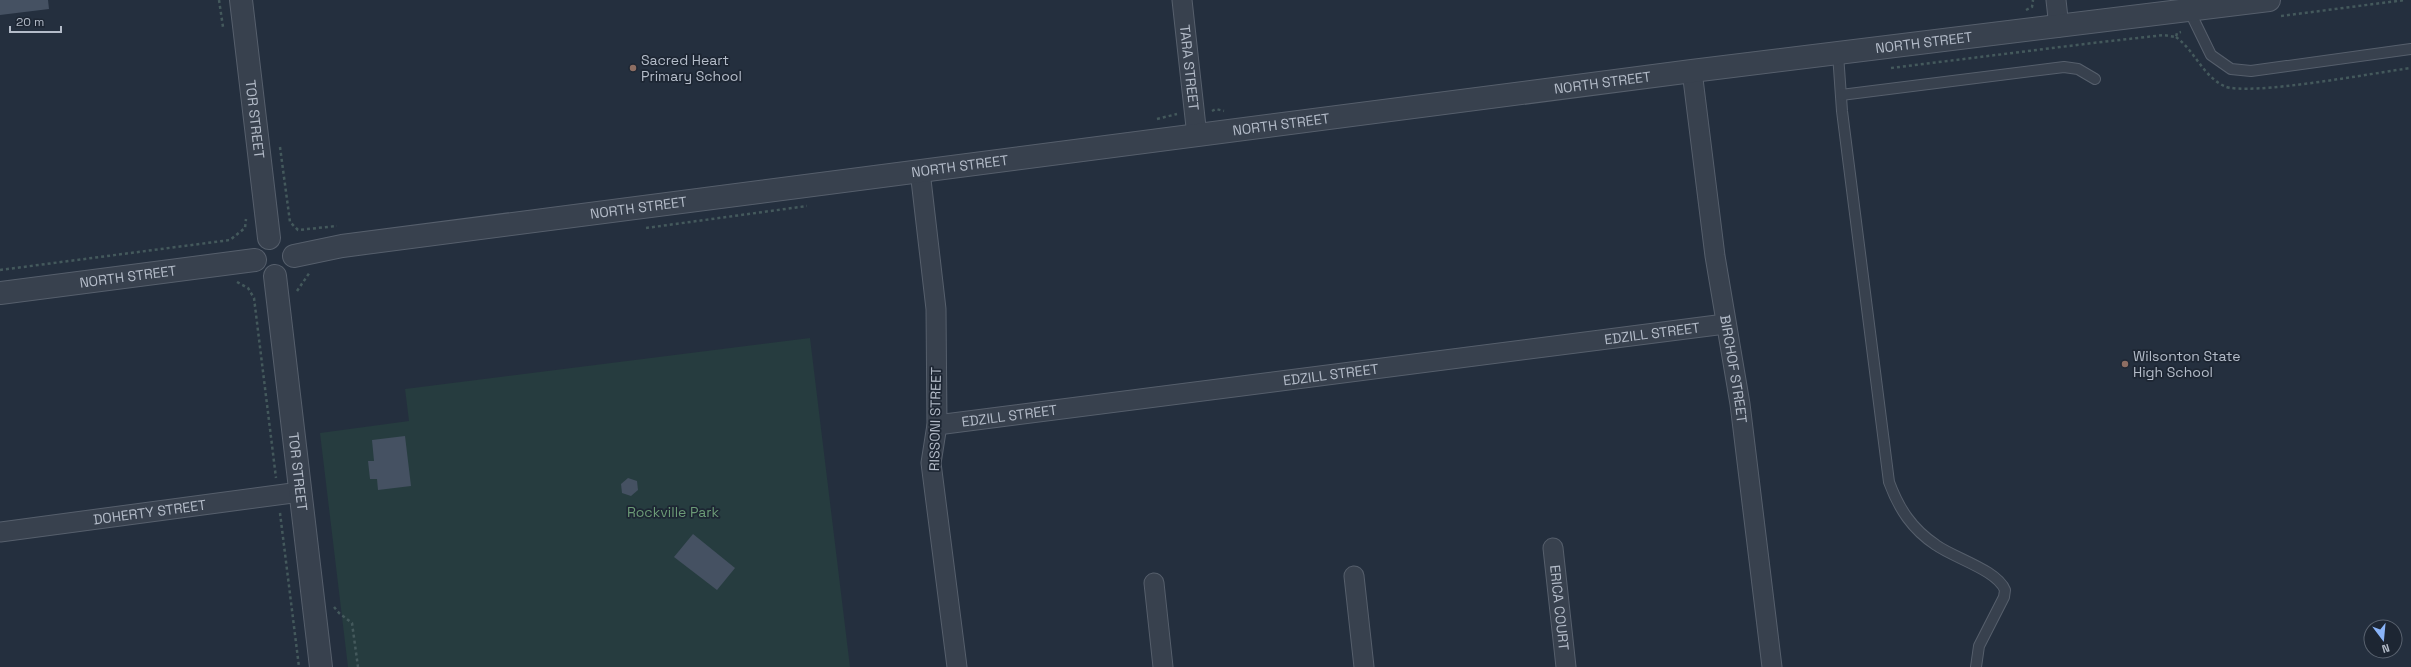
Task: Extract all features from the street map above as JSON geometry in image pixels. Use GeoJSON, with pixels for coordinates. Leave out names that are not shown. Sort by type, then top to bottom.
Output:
{"type":"FeatureCollection","features":[{"type":"Feature","properties":{"kind":"street","name":"TOR STREET"},"geometry":{"type":"LineString","coordinates":[[241,0],[269,238]]}},
{"type":"Feature","properties":{"kind":"street","name":"TARA STREET"},"geometry":{"type":"LineString","coordinates":[[1182,0],[1197,136]]}},
{"type":"Feature","properties":{"kind":"street"},"geometry":{"type":"LineString","coordinates":[[2056,0],[2059,27]]}},
{"type":"Feature","properties":{"kind":"street","name":"NORTH STREET"},"geometry":{"type":"LineString","coordinates":[[294,256],[342,246],[920,171],[1692,71],[2269,0]]}},
{"type":"Feature","properties":{"kind":"street","name":"BIRCHOF STREET"},"geometry":{"type":"LineString","coordinates":[[1692,71],[1725,324],[1740,404],[1772,667]]}},
{"type":"Feature","properties":{"kind":"street","name":"RISSONI STREET"},"geometry":{"type":"LineString","coordinates":[[920,171],[936,309],[937,425],[931,463],[957,667]]}},
{"type":"Feature","properties":{"kind":"street"},"geometry":{"type":"LineString","coordinates":[[269,238],[283,240],[289,244],[294,256],[290,269],[283,274],[274,276],[266,275],[259,268],[255,260],[256,249],[263,241],[269,238]]}},
{"type":"Feature","properties":{"kind":"street","name":"NORTH STREET"},"geometry":{"type":"LineString","coordinates":[[0,293],[255,260]]}},
{"type":"Feature","properties":{"kind":"street","name":"TOR STREET"},"geometry":{"type":"LineString","coordinates":[[274,276],[321,667]]}},
{"type":"Feature","properties":{"kind":"street","name":"EDZILL STREET"},"geometry":{"type":"LineString","coordinates":[[937,425],[1725,324]]}},
{"type":"Feature","properties":{"kind":"street","name":"DOHERTY STREET"},"geometry":{"type":"LineString","coordinates":[[0,532],[300,492]]}},
{"type":"Feature","properties":{"kind":"street","name":"ERICA COURT"},"geometry":{"type":"LineString","coordinates":[[1553,548],[1566,667]]}},
{"type":"Feature","properties":{"kind":"street"},"geometry":{"type":"LineString","coordinates":[[1354,576],[1364,667]]}},
{"type":"Feature","properties":{"kind":"street"},"geometry":{"type":"LineString","coordinates":[[1154,583],[1163,667]]}},
{"type":"Feature","properties":{"kind":"lane"},"geometry":{"type":"LineString","coordinates":[[2189,10],[2211,54],[2231,69],[2251,72],[2411,49]]}},
{"type":"Feature","properties":{"kind":"lane"},"geometry":{"type":"LineString","coordinates":[[1838,54],[1841,95],[1874,384],[1889,482],[1901,511],[1925,537],[1937,546],[1998,579],[2005,590],[2004,597],[1979,646],[1976,667]]}},
{"type":"Feature","properties":{"kind":"lane"},"geometry":{"type":"LineString","coordinates":[[1841,95],[2064,67],[2078,69],[2095,79]]}},
{"type":"Feature","properties":{"kind":"path"},"geometry":{"type":"LineString","coordinates":[[219,0],[224,32]]}},
{"type":"Feature","properties":{"kind":"path"},"geometry":{"type":"LineString","coordinates":[[2032,6],[2033,0]]}},
{"type":"Feature","properties":{"kind":"path"},"geometry":{"type":"LineString","coordinates":[[0,270],[230,240],[245,228],[245,212]]}},
{"type":"Feature","properties":{"kind":"path"},"geometry":{"type":"LineString","coordinates":[[296,292],[311,271]]}},
{"type":"Feature","properties":{"kind":"path"},"geometry":{"type":"LineString","coordinates":[[233,280],[248,288],[254,298],[299,667]]}},
{"type":"Feature","properties":{"kind":"path"},"geometry":{"type":"LineString","coordinates":[[333,603],[339,613],[352,623],[358,667]]}},
{"type":"Feature","properties":{"kind":"green space","name":"Rockville Park"},"geometry":{"type":"Polygon","coordinates":[[[810,338],[850,667],[348,667],[320,433],[409,421],[405,389],[810,338]]]}},
{"type":"Feature","properties":{"kind":"building"},"geometry":{"type":"Polygon","coordinates":[[[0,0],[48,0],[49,9],[0,15],[0,0]]]}},
{"type":"Feature","properties":{"kind":"building"},"geometry":{"type":"Polygon","coordinates":[[[405,436],[411,486],[378,490],[377,479],[370,479],[368,461],[374,461],[372,440],[405,436]]]}},
{"type":"Feature","properties":{"kind":"building"},"geometry":{"type":"Polygon","coordinates":[[[628,478],[637,481],[638,490],[631,496],[622,493],[621,484],[628,478]]]}},
{"type":"Feature","properties":{"kind":"building"},"geometry":{"type":"Polygon","coordinates":[[[693,534],[735,568],[717,590],[674,557],[693,534]]]}},
{"type":"Feature","properties":{"kind":"place","name":"Sacred Heart Primary School"},"geometry":{"type":"Point","coordinates":[633,68]}},
{"type":"Feature","properties":{"kind":"place","name":"Wilsonton State High School"},"geometry":{"type":"Point","coordinates":[2125,364]}}]}
